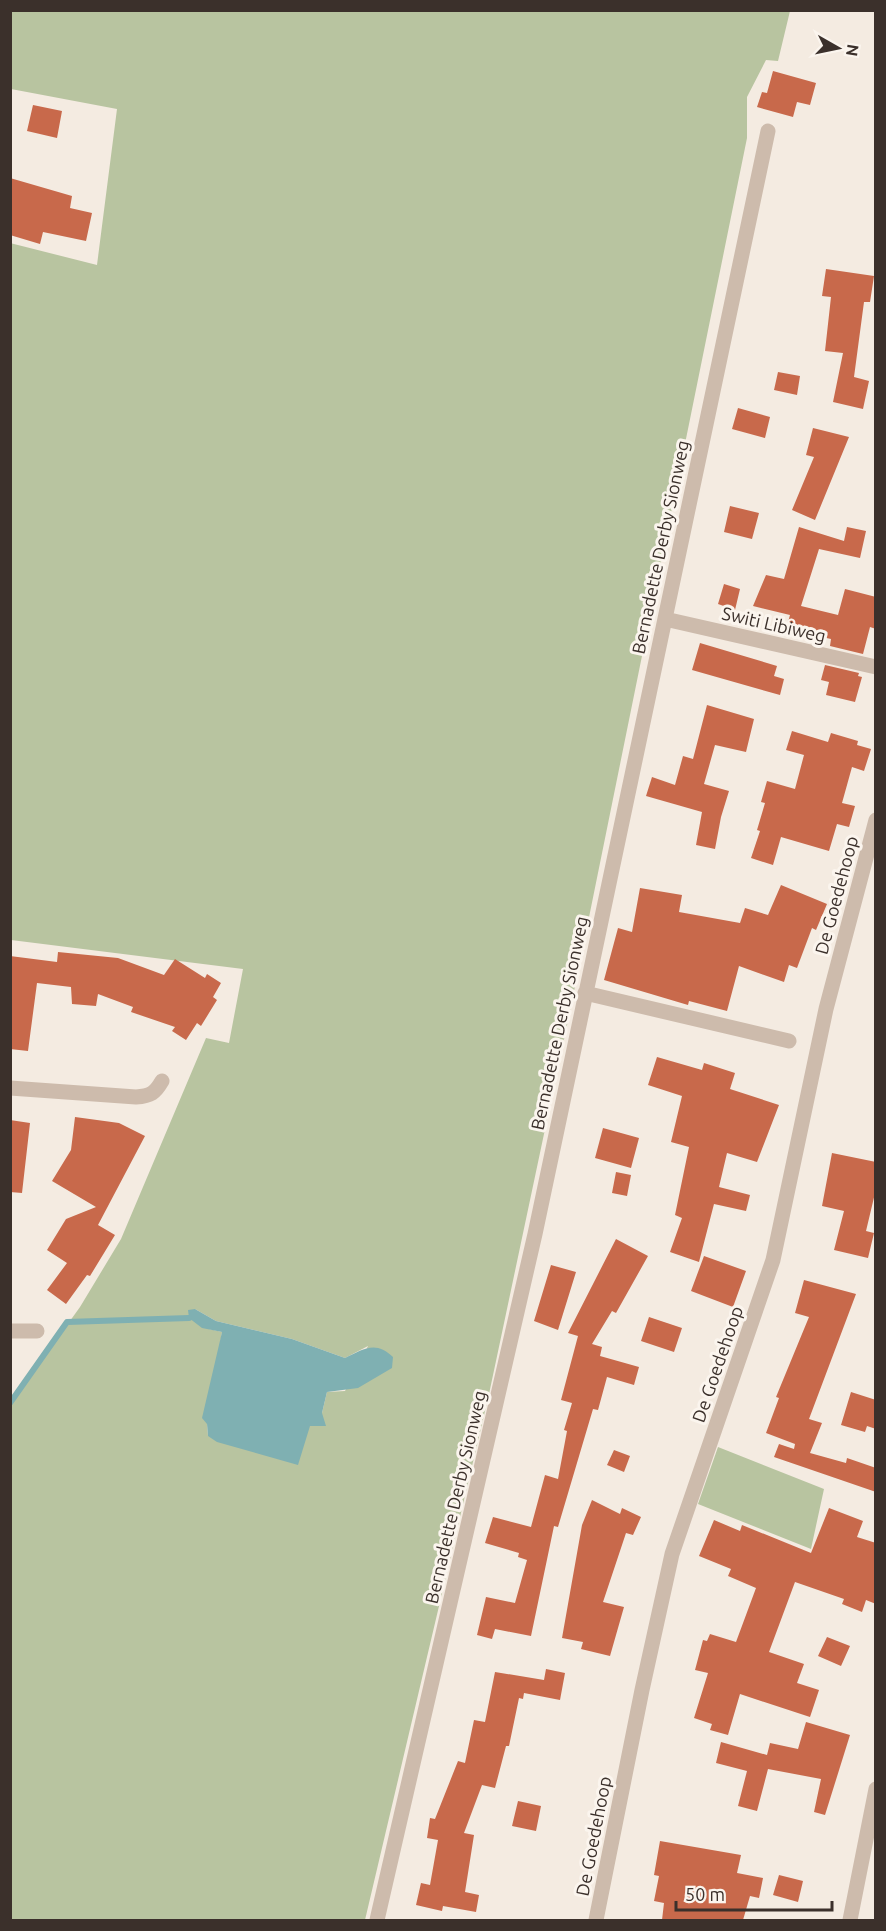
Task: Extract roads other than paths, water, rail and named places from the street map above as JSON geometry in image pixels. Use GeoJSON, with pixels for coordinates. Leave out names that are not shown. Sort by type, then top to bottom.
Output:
{"type":"FeatureCollection","features":[{"type":"Feature","properties":{"kind":"street","name":"Bernadette Derby Sionweg"},"geometry":{"type":"LineString","coordinates":[[377,1920],[536,1234],[768,131]]}},
{"type":"Feature","properties":{"kind":"street","name":"Switi Libiweg"},"geometry":{"type":"LineString","coordinates":[[664,619],[876,667]]}},
{"type":"Feature","properties":{"kind":"street","name":"De Goedehoop"},"geometry":{"type":"LineString","coordinates":[[596,1920],[672,1554],[773,1260],[826,1008],[876,820]]}},
{"type":"Feature","properties":{"kind":"street"},"geometry":{"type":"LineString","coordinates":[[585,993],[789,1041]]}},
{"type":"Feature","properties":{"kind":"street"},"geometry":{"type":"LineString","coordinates":[[10,1088],[136,1097],[148,1096],[156,1092],[162,1081]]}},
{"type":"Feature","properties":{"kind":"street"},"geometry":{"type":"LineString","coordinates":[[10,1331],[37,1331]]}},
{"type":"Feature","properties":{"kind":"street"},"geometry":{"type":"LineString","coordinates":[[850,1920],[876,1789]]}},
{"type":"Feature","properties":{"kind":"water"},"geometry":{"type":"Polygon","coordinates":[[[195,1309],[216,1321],[292,1339],[345,1358],[375,1347],[393,1357],[392,1368],[358,1388],[327,1392],[322,1413],[326,1426],[310,1426],[298,1465],[217,1442],[208,1436],[207,1424],[202,1418],[222,1332],[202,1328],[189,1318],[188,1310],[195,1309]]]}},
{"type":"Feature","properties":{"kind":"waterway"},"geometry":{"type":"LineString","coordinates":[[10,1403],[67,1322],[189,1318]]}}]}
